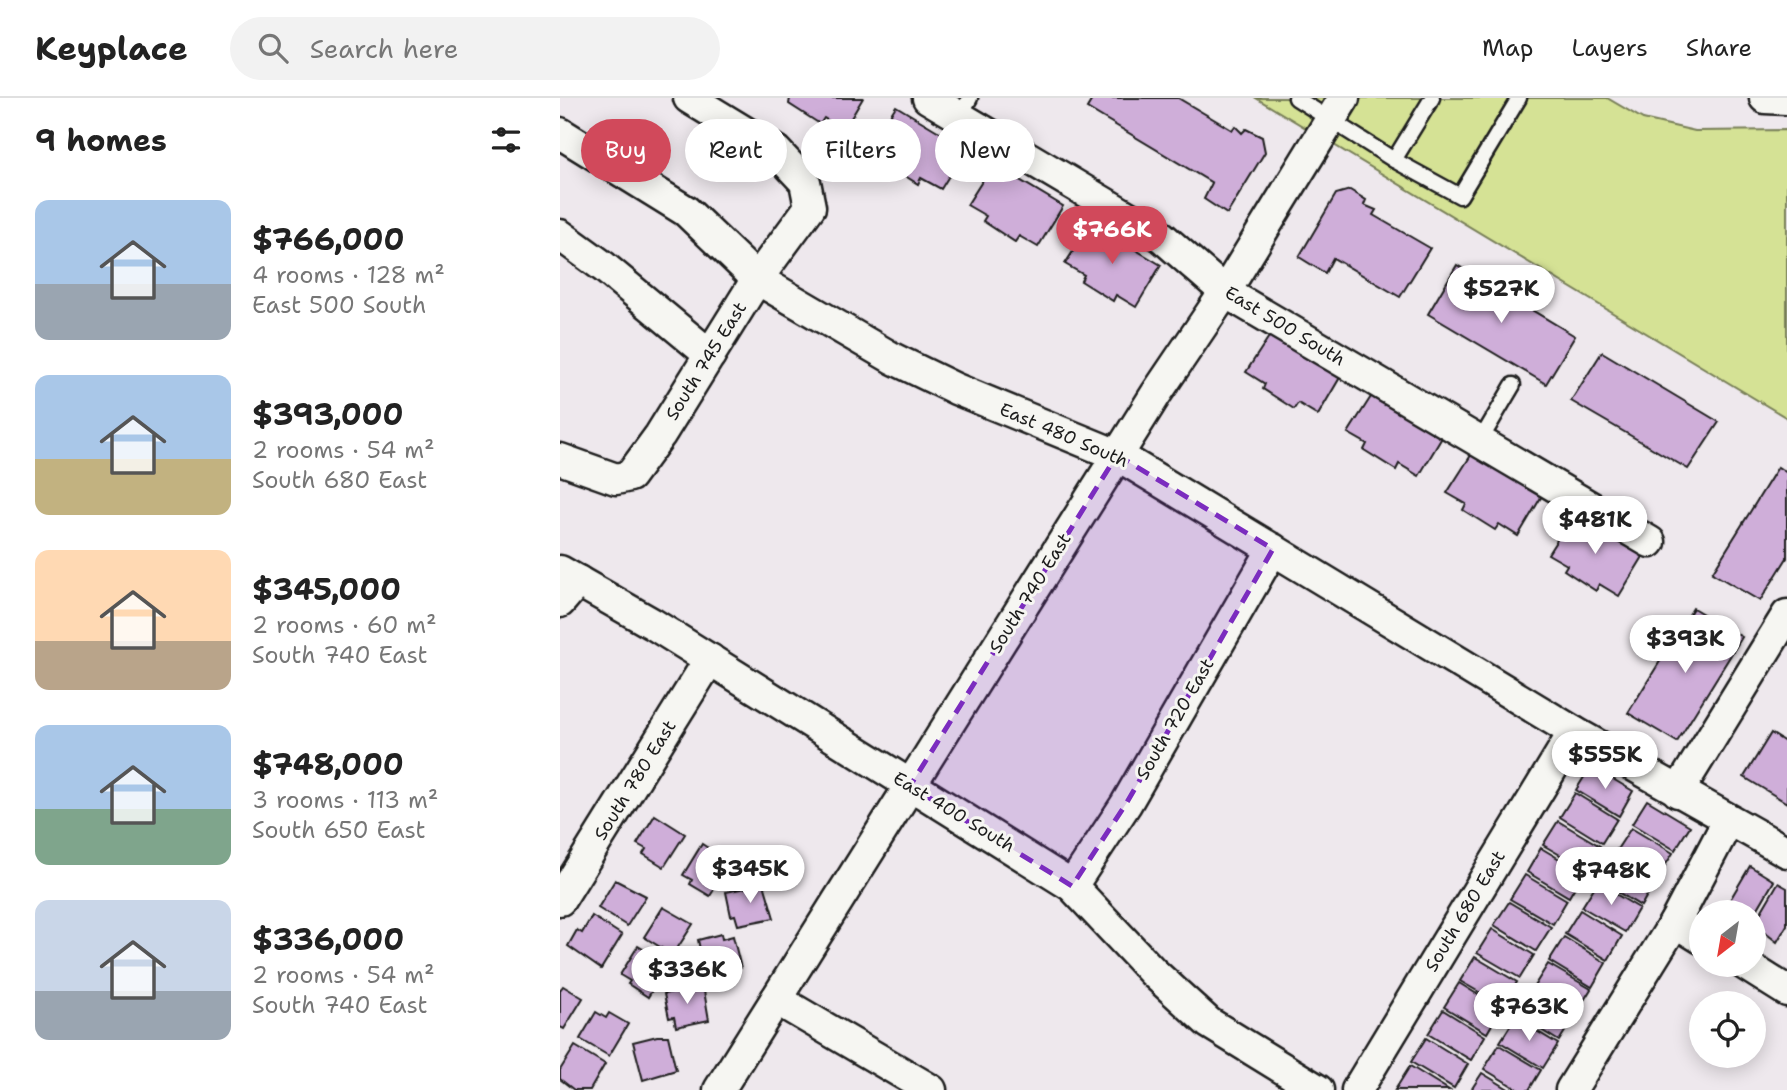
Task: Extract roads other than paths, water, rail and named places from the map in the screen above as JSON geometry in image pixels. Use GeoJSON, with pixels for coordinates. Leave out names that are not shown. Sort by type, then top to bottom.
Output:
{"type":"FeatureCollection","features":[{"type":"Feature","properties":{"kind":"street","name":"South 745 East"},"geometry":{"type":"LineString","coordinates":[[560,459],[616,479],[630,476],[757,279],[810,207],[805,182],[776,151],[689,98]]}},
{"type":"Feature","properties":{"kind":"street","name":"East 500 South"},"geometry":{"type":"LineString","coordinates":[[928,98],[965,107],[1162,237],[1225,292],[1650,542]]}},
{"type":"Feature","properties":{"kind":"street"},"geometry":{"type":"LineString","coordinates":[[1765,98],[1787,99]]}},
{"type":"Feature","properties":{"kind":"street","name":"South 740 East"},"geometry":{"type":"LineString","coordinates":[[719,1090],[1117,455],[1225,292],[1337,109]]}},
{"type":"Feature","properties":{"kind":"street","name":"East 480 South"},"geometry":{"type":"LineString","coordinates":[[560,133],[687,211],[757,279],[894,359],[956,389],[1117,455],[1574,732],[1787,852]]}},
{"type":"Feature","properties":{"kind":"street"},"geometry":{"type":"LineString","coordinates":[[560,235],[604,267],[710,355]]}},
{"type":"Feature","properties":{"kind":"street","name":"South 720 East"},"geometry":{"type":"LineString","coordinates":[[1072,886],[1126,804],[1273,549]]}},
{"type":"Feature","properties":{"kind":"street","name":"East 400 South"},"geometry":{"type":"LineString","coordinates":[[566,585],[710,659],[1072,886],[1153,972],[1209,1023],[1318,1090]]}},
{"type":"Feature","properties":{"kind":"street"},"geometry":{"type":"LineString","coordinates":[[1678,792],[1787,615]]}},
{"type":"Feature","properties":{"kind":"street","name":"South 780 East"},"geometry":{"type":"LineString","coordinates":[[560,901],[710,659]]}},
{"type":"Feature","properties":{"kind":"street","name":"South 680 East"},"geometry":{"type":"LineString","coordinates":[[1357,1090],[1574,732]]}},
{"type":"Feature","properties":{"kind":"street"},"geometry":{"type":"LineString","coordinates":[[1571,1090],[1675,922],[1728,821]]}},
{"type":"Feature","properties":{"kind":"street"},"geometry":{"type":"LineString","coordinates":[[1675,922],[1689,931]]}},
{"type":"Feature","properties":{"kind":"street"},"geometry":{"type":"LineString","coordinates":[[1765,977],[1787,991]]}},
{"type":"Feature","properties":{"kind":"street"},"geometry":{"type":"LineString","coordinates":[[776,999],[931,1090]]}},
{"type":"Feature","properties":{"kind":"lane"},"geometry":{"type":"LineString","coordinates":[[1296,98],[1337,109],[1394,160],[1460,196],[1519,98]]}},
{"type":"Feature","properties":{"kind":"lane"},"geometry":{"type":"LineString","coordinates":[[1394,160],[1432,98]]}},
{"type":"Feature","properties":{"kind":"lane"},"geometry":{"type":"LineString","coordinates":[[1480,442],[1513,385]]}}]}
